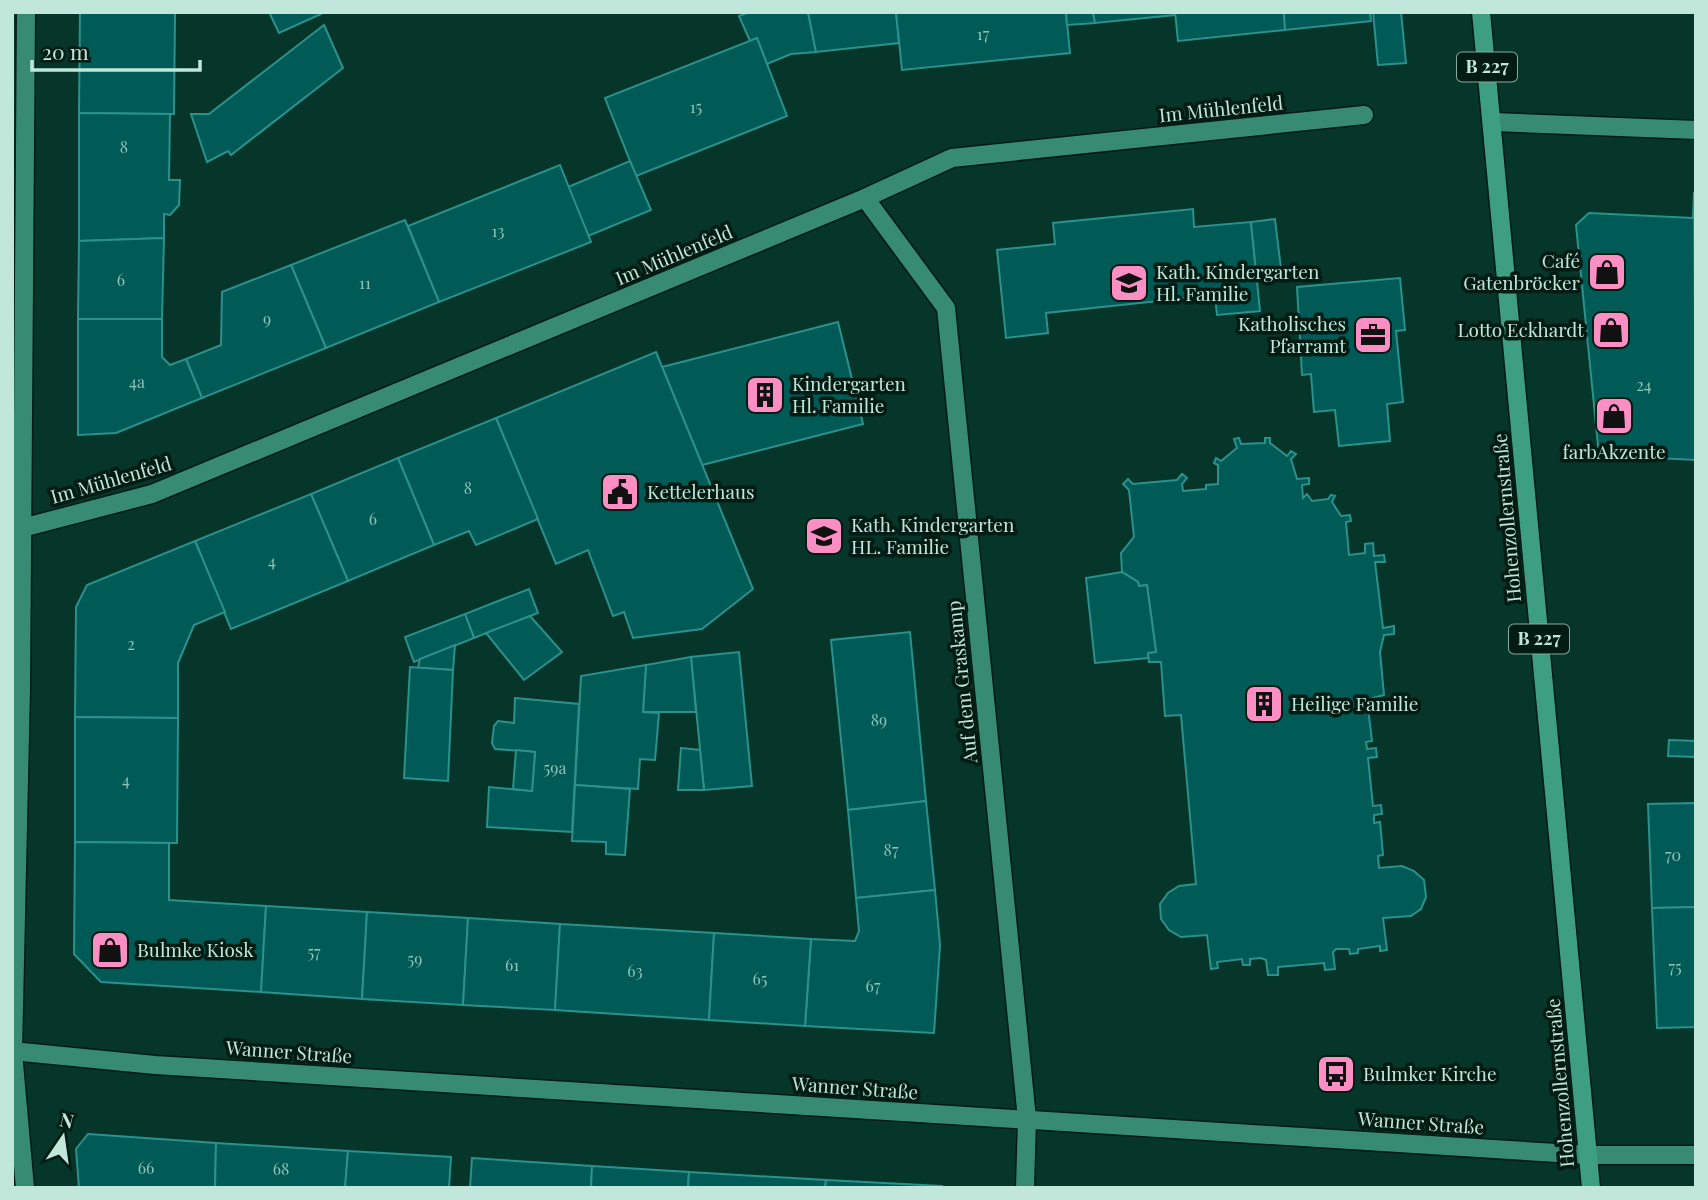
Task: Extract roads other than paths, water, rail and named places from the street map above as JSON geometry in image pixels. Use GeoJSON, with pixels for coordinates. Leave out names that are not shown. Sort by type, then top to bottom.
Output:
{"type":"FeatureCollection","features":[{"type":"Feature","properties":{"kind":"main road","name":"Hohenzollernstraße"},"geometry":{"type":"LineString","coordinates":[[1481,12],[1591,1188]]}},
{"type":"Feature","properties":{"kind":"street"},"geometry":{"type":"LineString","coordinates":[[25,1188],[13,1051],[22,528],[26,12]]}},
{"type":"Feature","properties":{"kind":"street","name":"Im Mühlenfeld"},"geometry":{"type":"LineString","coordinates":[[22,528],[152,494],[865,198],[952,158],[1364,115]]}},
{"type":"Feature","properties":{"kind":"street"},"geometry":{"type":"LineString","coordinates":[[1493,122],[1696,130]]}},
{"type":"Feature","properties":{"kind":"street","name":"Auf dem Graskamp"},"geometry":{"type":"LineString","coordinates":[[865,198],[946,309],[1027,1119],[1025,1188]]}},
{"type":"Feature","properties":{"kind":"street","name":"Wanner Straße"},"geometry":{"type":"LineString","coordinates":[[13,1051],[155,1065],[1588,1155],[1696,1155]]}},
{"type":"Feature","properties":{"kind":"place","name":"Café Gatenbröcker"},"geometry":{"type":"Point","coordinates":[1607,272]}},
{"type":"Feature","properties":{"kind":"place","name":"Kath. Kindergarten Hl. Familie"},"geometry":{"type":"Point","coordinates":[1129,283]}},
{"type":"Feature","properties":{"kind":"place","name":"Lotto Eckhardt"},"geometry":{"type":"Point","coordinates":[1611,330]}},
{"type":"Feature","properties":{"kind":"place","name":"Katholisches Pfarramt"},"geometry":{"type":"Point","coordinates":[1373,335]}},
{"type":"Feature","properties":{"kind":"place","name":"Kindergarten Hl. Familie"},"geometry":{"type":"Point","coordinates":[765,395]}},
{"type":"Feature","properties":{"kind":"place","name":"farbAkzente"},"geometry":{"type":"Point","coordinates":[1614,416]}},
{"type":"Feature","properties":{"kind":"place","name":"Kettelerhaus"},"geometry":{"type":"Point","coordinates":[620,492]}},
{"type":"Feature","properties":{"kind":"place","name":"Kath. Kindergarten HL. Familie"},"geometry":{"type":"Point","coordinates":[824,536]}},
{"type":"Feature","properties":{"kind":"place","name":"Heilige Familie"},"geometry":{"type":"Point","coordinates":[1264,704]}},
{"type":"Feature","properties":{"kind":"place","name":"Bulmke Kiosk"},"geometry":{"type":"Point","coordinates":[110,950]}},
{"type":"Feature","properties":{"kind":"place","name":"Bulmker Kirche"},"geometry":{"type":"Point","coordinates":[1336,1074]}}]}
